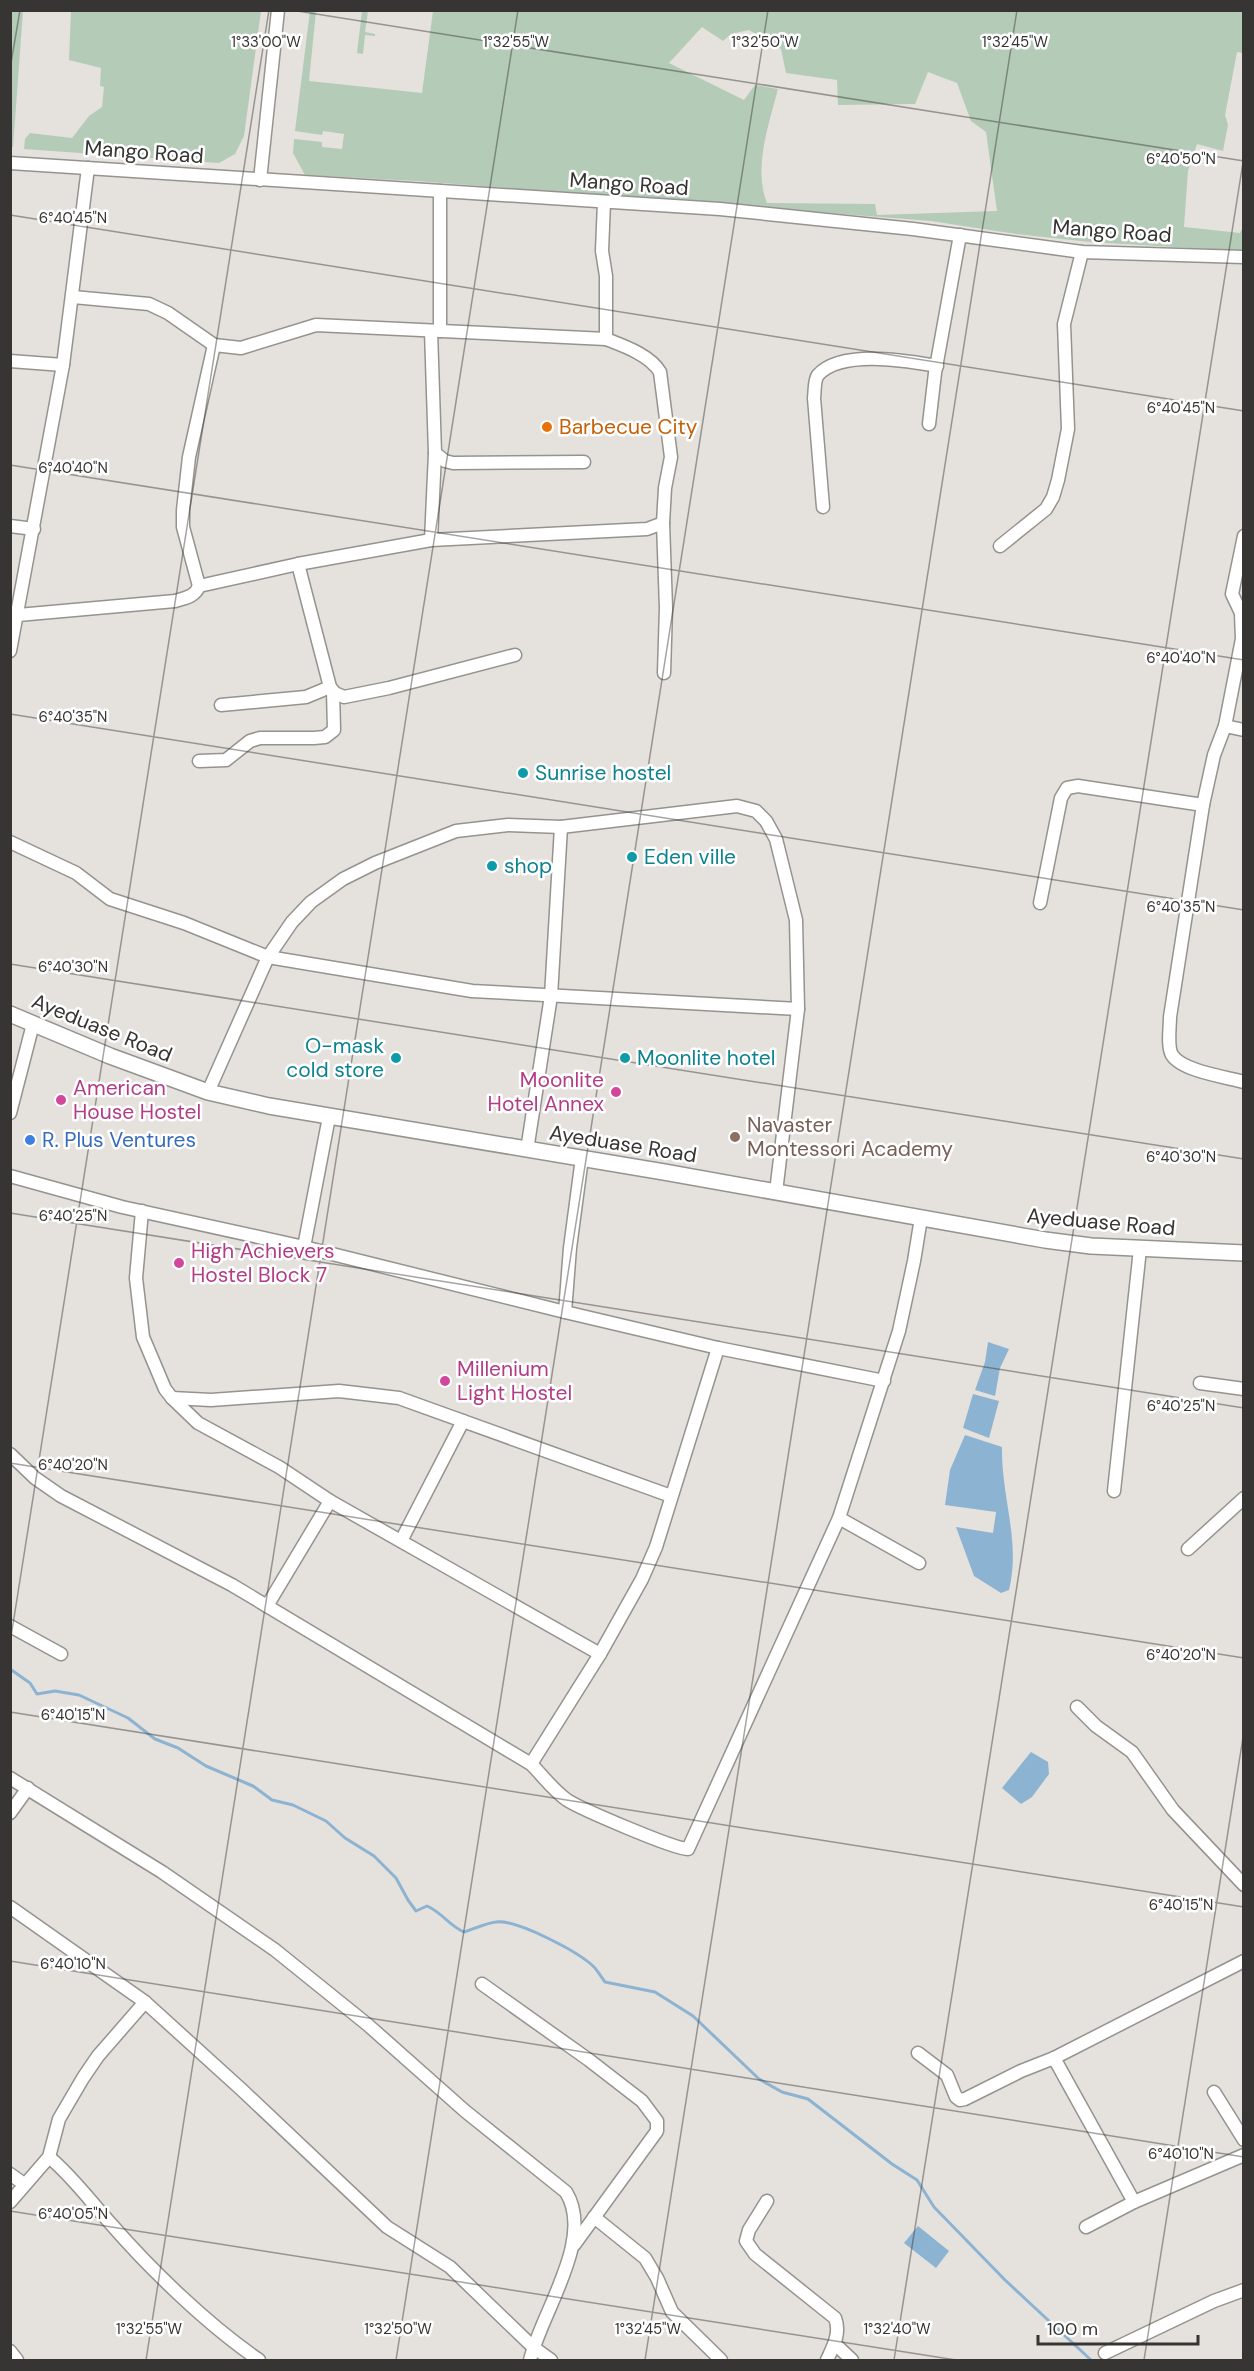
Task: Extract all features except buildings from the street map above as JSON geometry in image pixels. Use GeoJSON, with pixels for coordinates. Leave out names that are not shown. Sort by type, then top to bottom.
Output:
{"type":"FeatureCollection","features":[{"type":"Feature","properties":{"kind":"street"},"geometry":{"type":"LineString","coordinates":[[260,180],[278,10]]}},
{"type":"Feature","properties":{"kind":"street","name":"Mango Road"},"geometry":{"type":"LineString","coordinates":[[10,163],[720,209],[960,235],[1082,252],[1244,257]]}},
{"type":"Feature","properties":{"kind":"street"},"geometry":{"type":"LineString","coordinates":[[10,651],[63,365],[88,168]]}},
{"type":"Feature","properties":{"kind":"street"},"geometry":{"type":"LineString","coordinates":[[431,540],[440,191]]}},
{"type":"Feature","properties":{"kind":"street"},"geometry":{"type":"LineString","coordinates":[[604,202],[602,251],[606,276],[606,339]]}},
{"type":"Feature","properties":{"kind":"street"},"geometry":{"type":"LineString","coordinates":[[929,424],[960,235]]}},
{"type":"Feature","properties":{"kind":"street"},"geometry":{"type":"LineString","coordinates":[[1000,546],[1046,509],[1053,497],[1058,480],[1068,429],[1064,324],[1082,252]]}},
{"type":"Feature","properties":{"kind":"street"},"geometry":{"type":"LineString","coordinates":[[73,297],[148,304],[168,313],[214,345],[241,348],[316,325],[606,339],[640,355],[655,365],[660,372],[671,457],[665,488],[663,523],[666,608],[664,673]]}},
{"type":"Feature","properties":{"kind":"street"},"geometry":{"type":"LineString","coordinates":[[18,615],[175,601],[197,592],[199,586],[183,527],[183,510],[189,457],[214,345]]}},
{"type":"Feature","properties":{"kind":"street"},"geometry":{"type":"LineString","coordinates":[[823,507],[814,398],[819,375],[834,366],[854,360],[887,358],[937,366]]}},
{"type":"Feature","properties":{"kind":"street"},"geometry":{"type":"LineString","coordinates":[[10,361],[63,365]]}},
{"type":"Feature","properties":{"kind":"street"},"geometry":{"type":"LineString","coordinates":[[435,453],[445,461],[453,463],[584,462]]}},
{"type":"Feature","properties":{"kind":"street"},"geometry":{"type":"LineString","coordinates":[[199,586],[298,564],[431,540],[647,528],[663,523]]}},
{"type":"Feature","properties":{"kind":"street"},"geometry":{"type":"LineString","coordinates":[[10,526],[34,529]]}},
{"type":"Feature","properties":{"kind":"street"},"geometry":{"type":"LineString","coordinates":[[1244,536],[1232,594],[1242,618],[1242,639],[1224,726],[1214,755],[1203,805],[1170,1017],[1171,1054],[1179,1063],[1244,1082]]}},
{"type":"Feature","properties":{"kind":"street"},"geometry":{"type":"LineString","coordinates":[[199,761],[226,760],[250,741],[260,738],[325,737],[334,730],[332,689],[298,564]]}},
{"type":"Feature","properties":{"kind":"street"},"geometry":{"type":"LineString","coordinates":[[332,689],[344,697],[389,688],[515,655]]}},
{"type":"Feature","properties":{"kind":"street"},"geometry":{"type":"LineString","coordinates":[[221,705],[306,697],[332,689]]}},
{"type":"Feature","properties":{"kind":"street"},"geometry":{"type":"LineString","coordinates":[[1224,726],[1244,730]]}},
{"type":"Feature","properties":{"kind":"street"},"geometry":{"type":"LineString","coordinates":[[1040,903],[1061,798],[1067,788],[1078,786],[1203,805]]}},
{"type":"Feature","properties":{"kind":"street"},"geometry":{"type":"LineString","coordinates":[[208,1092],[268,957],[292,922],[311,902],[343,879],[375,863],[456,831],[508,825],[561,827],[737,806],[756,811],[766,821],[776,839],[796,920],[798,1009],[776,1192]]}},
{"type":"Feature","properties":{"kind":"street"},"geometry":{"type":"LineString","coordinates":[[527,1150],[551,996],[561,827]]}},
{"type":"Feature","properties":{"kind":"street"},"geometry":{"type":"LineString","coordinates":[[10,842],[76,873],[110,899],[184,923],[268,957],[472,991],[798,1009]]}},
{"type":"Feature","properties":{"kind":"street","name":"Ayeduase Road"},"geometry":{"type":"LineString","coordinates":[[10,1014],[110,1056],[208,1092],[269,1106],[582,1158],[1045,1240],[1244,1253]]}},
{"type":"Feature","properties":{"kind":"street"},"geometry":{"type":"LineString","coordinates":[[10,1113],[33,1024]]}},
{"type":"Feature","properties":{"kind":"street"},"geometry":{"type":"LineString","coordinates":[[304,1247],[329,1117]]}},
{"type":"Feature","properties":{"kind":"street"},"geometry":{"type":"LineString","coordinates":[[565,1312],[570,1248],[582,1158]]}},
{"type":"Feature","properties":{"kind":"street"},"geometry":{"type":"LineString","coordinates":[[10,1176],[142,1211],[304,1247],[718,1348],[884,1381]]}},
{"type":"Feature","properties":{"kind":"street"},"geometry":{"type":"LineString","coordinates":[[142,1211],[136,1278],[143,1336],[165,1389],[172,1398],[198,1423],[279,1467],[330,1501],[600,1654]]}},
{"type":"Feature","properties":{"kind":"street"},"geometry":{"type":"LineString","coordinates":[[10,1454],[35,1478],[61,1496],[232,1585],[531,1764],[568,1801],[658,1840],[688,1849],[839,1518],[884,1381],[905,1303],[921,1218]]}},
{"type":"Feature","properties":{"kind":"street"},"geometry":{"type":"LineString","coordinates":[[1114,1491],[1140,1248]]}},
{"type":"Feature","properties":{"kind":"street"},"geometry":{"type":"LineString","coordinates":[[531,1764],[600,1654],[642,1579],[656,1547],[718,1348]]}},
{"type":"Feature","properties":{"kind":"street"},"geometry":{"type":"LineString","coordinates":[[1200,1383],[1244,1389]]}},
{"type":"Feature","properties":{"kind":"street"},"geometry":{"type":"LineString","coordinates":[[172,1398],[211,1400],[291,1393],[351,1391],[399,1398],[671,1496]]}},
{"type":"Feature","properties":{"kind":"street"},"geometry":{"type":"LineString","coordinates":[[401,1541],[463,1421]]}},
{"type":"Feature","properties":{"kind":"street"},"geometry":{"type":"LineString","coordinates":[[1188,1549],[1244,1498]]}},
{"type":"Feature","properties":{"kind":"street"},"geometry":{"type":"LineString","coordinates":[[267,1606],[330,1501]]}},
{"type":"Feature","properties":{"kind":"street"},"geometry":{"type":"LineString","coordinates":[[839,1518],[919,1563]]}},
{"type":"Feature","properties":{"kind":"street"},"geometry":{"type":"LineString","coordinates":[[10,1626],[61,1654]]}},
{"type":"Feature","properties":{"kind":"street"},"geometry":{"type":"LineString","coordinates":[[1077,1707],[1096,1726],[1132,1752],[1173,1810],[1244,1885]]}},
{"type":"Feature","properties":{"kind":"street"},"geometry":{"type":"LineString","coordinates":[[10,1778],[172,1878],[275,1950],[368,2025],[465,2111],[566,2192],[571,2200],[575,2216],[573,2247],[567,2268],[533,2347],[530,2361]]}},
{"type":"Feature","properties":{"kind":"street"},"geometry":{"type":"LineString","coordinates":[[10,1813],[28,1788]]}},
{"type":"Feature","properties":{"kind":"street"},"geometry":{"type":"LineString","coordinates":[[10,1907],[145,2002],[387,2227],[450,2267],[533,2347],[551,2361]]}},
{"type":"Feature","properties":{"kind":"street"},"geometry":{"type":"LineString","coordinates":[[918,2053],[947,2075],[956,2097],[960,2100],[1054,2058],[1244,1961]]}},
{"type":"Feature","properties":{"kind":"street"},"geometry":{"type":"LineString","coordinates":[[482,1984],[642,2101],[657,2121],[657,2131],[573,2247]]}},
{"type":"Feature","properties":{"kind":"street"},"geometry":{"type":"LineString","coordinates":[[10,2202],[49,2157],[59,2119],[78,2085],[98,2056],[145,2002]]}},
{"type":"Feature","properties":{"kind":"street"},"geometry":{"type":"LineString","coordinates":[[1054,2058],[1134,2202]]}},
{"type":"Feature","properties":{"kind":"street"},"geometry":{"type":"LineString","coordinates":[[1214,2092],[1244,2140]]}},
{"type":"Feature","properties":{"kind":"street"},"geometry":{"type":"LineString","coordinates":[[1086,2227],[1134,2202],[1244,2156]]}},
{"type":"Feature","properties":{"kind":"street"},"geometry":{"type":"LineString","coordinates":[[49,2157],[70,2176],[111,2224],[187,2300],[259,2361]]}},
{"type":"Feature","properties":{"kind":"street"},"geometry":{"type":"LineString","coordinates":[[10,2174],[24,2184]]}},
{"type":"Feature","properties":{"kind":"street"},"geometry":{"type":"LineString","coordinates":[[767,2201],[748,2230],[746,2241],[755,2254],[835,2318],[838,2327],[835,2344],[826,2361]]}},
{"type":"Feature","properties":{"kind":"street"},"geometry":{"type":"LineString","coordinates":[[594,2217],[645,2258],[672,2312],[720,2361]]}},
{"type":"Feature","properties":{"kind":"street"},"geometry":{"type":"LineString","coordinates":[[1105,2353],[1214,2301],[1244,2290]]}},
{"type":"Feature","properties":{"kind":"street"},"geometry":{"type":"LineString","coordinates":[[835,2344],[852,2361]]}},
{"type":"Feature","properties":{"kind":"street"},"geometry":{"type":"LineString","coordinates":[[10,2351],[17,2361]]}},
{"type":"Feature","properties":{"kind":"green space"},"geometry":{"type":"Polygon","coordinates":[[[10,11],[23,11],[13,147],[10,147],[10,11]]]}},
{"type":"Feature","properties":{"kind":"green space"},"geometry":{"type":"Polygon","coordinates":[[[71,11],[261,11],[244,136],[235,154],[219,163],[24,149],[25,139],[30,133],[72,138],[89,116],[102,107],[104,87],[100,86],[101,68],[69,60],[71,11]]]}},
{"type":"Feature","properties":{"kind":"green space"},"geometry":{"type":"Polygon","coordinates":[[[310,11],[316,11],[309,81],[422,93],[433,11],[1243,11],[1243,53],[1237,52],[1225,115],[1228,125],[1223,151],[1197,144],[1188,171],[1184,227],[1240,233],[1243,227],[1243,251],[1090,242],[931,221],[416,181],[305,175],[293,153],[294,139],[322,142],[322,147],[342,149],[344,134],[323,131],[322,135],[295,131],[310,11]],[[702,27],[669,63],[744,100],[755,85],[778,89],[762,161],[763,189],[767,203],[875,204],[877,215],[997,211],[986,132],[971,121],[957,83],[928,72],[915,104],[838,105],[837,80],[786,73],[781,49],[749,30],[731,34],[723,41],[702,27]]]}},
{"type":"Feature","properties":{"kind":"green space"},"geometry":{"type":"Polygon","coordinates":[[[362,11],[368,11],[365,32],[375,34],[375,36],[365,35],[363,54],[357,53],[362,11]]]}},
{"type":"Feature","properties":{"kind":"water"},"geometry":{"type":"Polygon","coordinates":[[[988,1342],[1009,1349],[1000,1368],[995,1396],[975,1390],[985,1362],[988,1342]]]}},
{"type":"Feature","properties":{"kind":"water"},"geometry":{"type":"Polygon","coordinates":[[[973,1394],[999,1401],[989,1438],[963,1428],[973,1394]]]}},
{"type":"Feature","properties":{"kind":"water"},"geometry":{"type":"Polygon","coordinates":[[[965,1435],[1002,1447],[1013,1554],[1009,1590],[1001,1593],[974,1576],[956,1527],[993,1533],[996,1512],[945,1505],[950,1470],[965,1435]]]}},
{"type":"Feature","properties":{"kind":"water"},"geometry":{"type":"Polygon","coordinates":[[[1031,1752],[1048,1762],[1049,1774],[1032,1797],[1021,1804],[1002,1788],[1031,1752]]]}},
{"type":"Feature","properties":{"kind":"water"},"geometry":{"type":"Polygon","coordinates":[[[918,2226],[949,2251],[936,2268],[904,2243],[918,2226]]]}},
{"type":"Feature","properties":{"kind":"waterway"},"geometry":{"type":"LineString","coordinates":[[10,1669],[30,1683],[37,1694],[55,1691],[79,1695],[128,1718],[155,1739],[178,1748],[206,1766],[253,1786],[272,1800],[293,1805],[326,1821],[345,1838],[374,1856],[396,1878],[416,1911],[427,1906],[464,1932],[496,1922],[505,1922],[532,1931],[562,1945],[586,1961],[605,1982],[655,1992],[693,2016],[759,2079],[782,2092],[808,2099],[892,2164],[917,2180],[934,2207],[1005,2280],[1091,2360]]}},
{"type":"Feature","properties":{"kind":"place","name":"Barbecue City"},"geometry":{"type":"Point","coordinates":[547,427]}},
{"type":"Feature","properties":{"kind":"place","name":"Sunrise hostel"},"geometry":{"type":"Point","coordinates":[523,773]}},
{"type":"Feature","properties":{"kind":"place","name":"Eden ville"},"geometry":{"type":"Point","coordinates":[632,857]}},
{"type":"Feature","properties":{"kind":"place","name":"shop"},"geometry":{"type":"Point","coordinates":[492,866]}},
{"type":"Feature","properties":{"kind":"place","name":"O-mask cold store"},"geometry":{"type":"Point","coordinates":[396,1058]}},
{"type":"Feature","properties":{"kind":"place","name":"Moonlite hotel"},"geometry":{"type":"Point","coordinates":[625,1058]}},
{"type":"Feature","properties":{"kind":"place","name":"Moonlite Hotel Annex"},"geometry":{"type":"Point","coordinates":[616,1092]}},
{"type":"Feature","properties":{"kind":"place","name":"American House Hostel"},"geometry":{"type":"Point","coordinates":[61,1100]}},
{"type":"Feature","properties":{"kind":"place","name":"Navaster Montessori Academy"},"geometry":{"type":"Point","coordinates":[735,1137]}},
{"type":"Feature","properties":{"kind":"place","name":"R. Plus Ventures"},"geometry":{"type":"Point","coordinates":[30,1140]}},
{"type":"Feature","properties":{"kind":"place","name":"High Achievers Hostel Block 7"},"geometry":{"type":"Point","coordinates":[179,1263]}},
{"type":"Feature","properties":{"kind":"place","name":"Millenium Light Hostel"},"geometry":{"type":"Point","coordinates":[445,1381]}}]}
